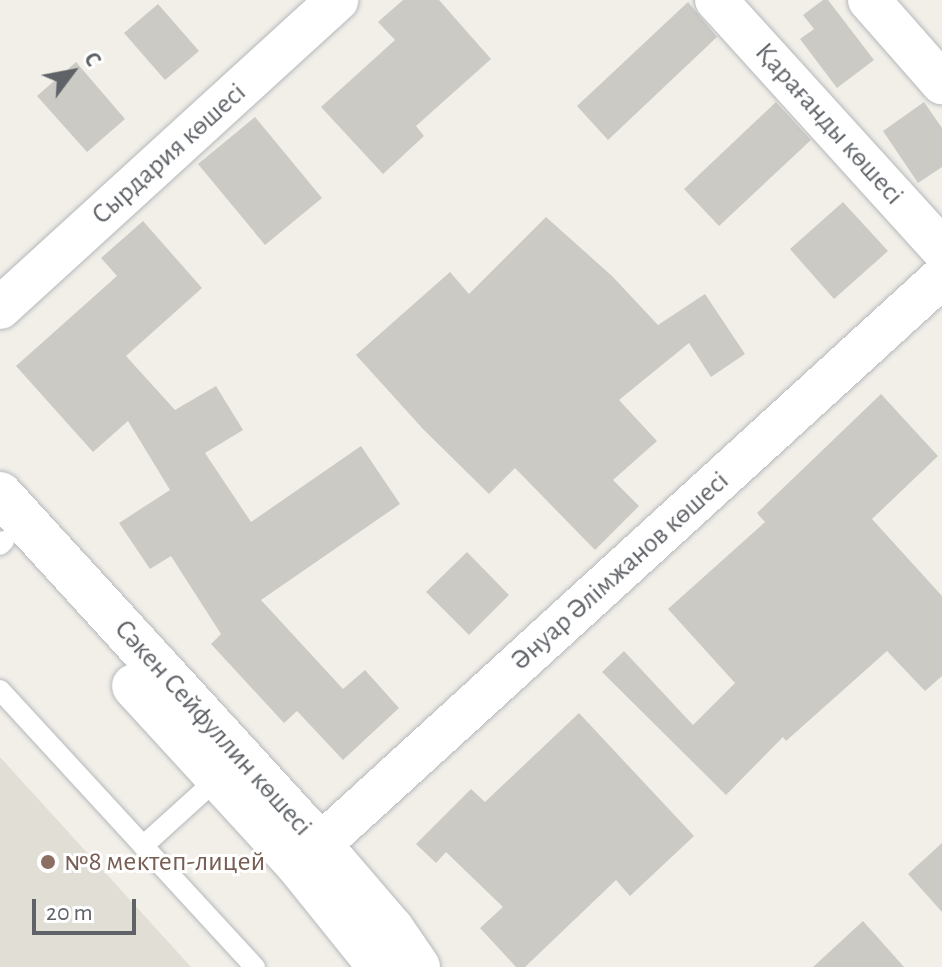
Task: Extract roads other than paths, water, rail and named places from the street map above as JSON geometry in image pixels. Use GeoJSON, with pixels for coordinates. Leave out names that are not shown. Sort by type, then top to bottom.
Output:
{"type":"FeatureCollection","features":[{"type":"Feature","properties":{"kind":"street","name":"Сырдария көшесі"},"geometry":{"type":"LineString","coordinates":[[0,308],[337,0]]}},
{"type":"Feature","properties":{"kind":"street","name":"Қарағанды көшесі"},"geometry":{"type":"LineString","coordinates":[[716,0],[942,249]]}},
{"type":"Feature","properties":{"kind":"street"},"geometry":{"type":"LineString","coordinates":[[869,0],[942,83]]}},
{"type":"Feature","properties":{"kind":"street","name":"Әнуар Әлімжанов көшесі"},"geometry":{"type":"LineString","coordinates":[[309,855],[942,277]]}},
{"type":"Feature","properties":{"kind":"street","name":"Сәкен Сейфуллин көшесі"},"geometry":{"type":"LineString","coordinates":[[0,494],[309,855],[380,967]]}},
{"type":"Feature","properties":{"kind":"street","name":"Сәкен Сейфуллин көшесі"},"geometry":{"type":"LineString","coordinates":[[1,541],[217,779],[392,929],[418,967]]}},
{"type":"Feature","properties":{"kind":"lane"},"geometry":{"type":"LineString","coordinates":[[0,690],[255,967]]}},
{"type":"Feature","properties":{"kind":"lane"},"geometry":{"type":"LineString","coordinates":[[143,846],[217,779]]}},
{"type":"Feature","properties":{"kind":"place","name":"№8 мектеп-лицей"},"geometry":{"type":"Point","coordinates":[48,862]}}]}
